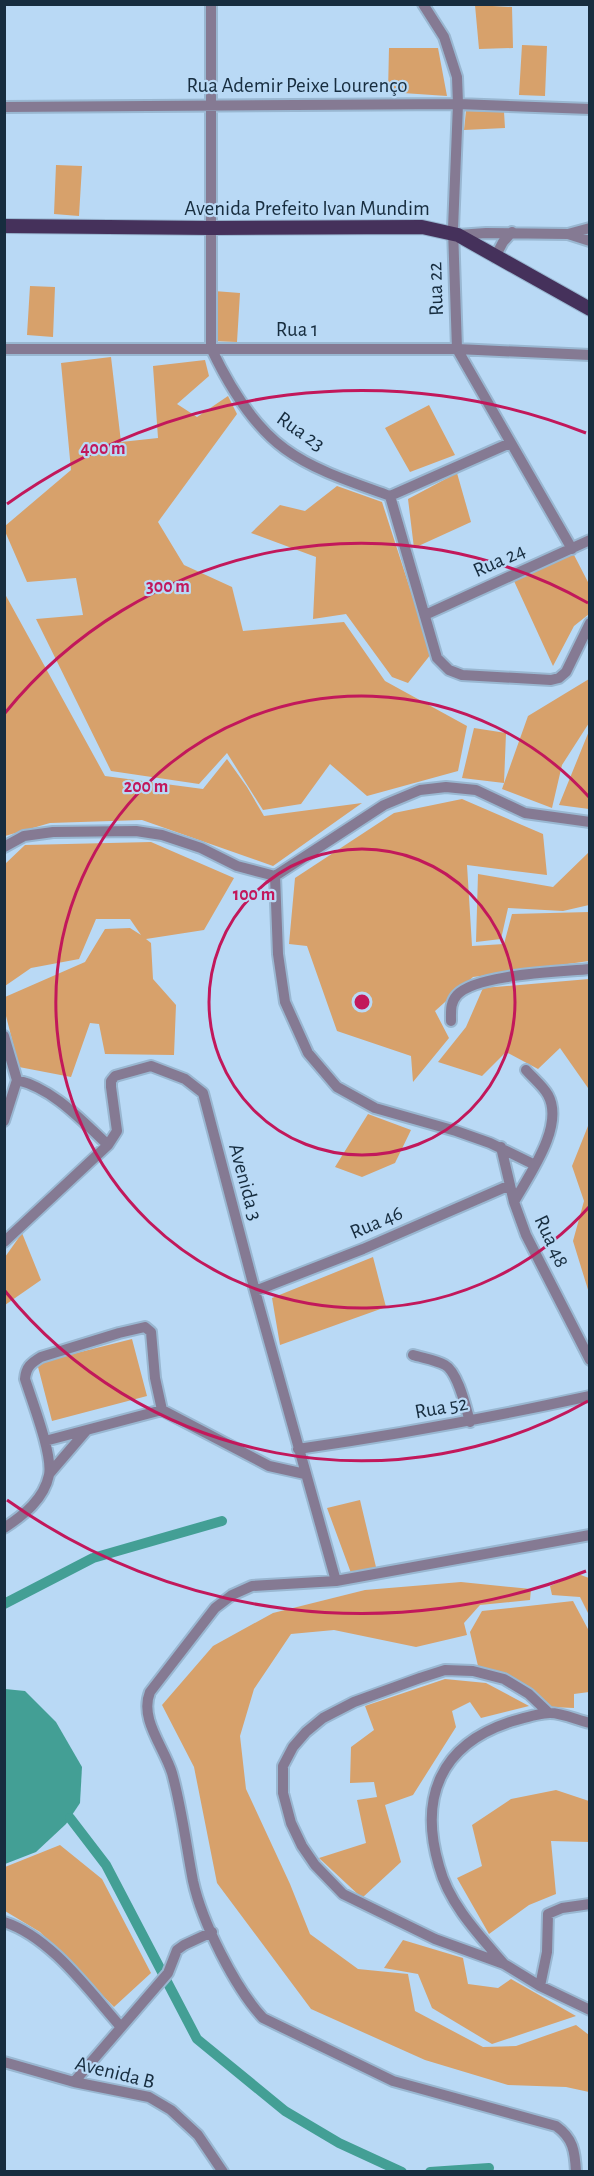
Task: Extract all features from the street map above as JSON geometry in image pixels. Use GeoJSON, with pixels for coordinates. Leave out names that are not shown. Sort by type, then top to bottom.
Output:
{"type":"FeatureCollection","features":[{"type":"Feature","properties":{"kind":"main road","name":"Avenida Prefeito Ivan Mundim"},"geometry":{"type":"LineString","coordinates":[[4,226],[422,227],[455,235],[590,309]]}},
{"type":"Feature","properties":{"kind":"street","name":"Rua 23"},"geometry":{"type":"LineString","coordinates":[[211,4],[211,348],[223,373],[260,426],[285,449],[324,471],[390,496]]}},
{"type":"Feature","properties":{"kind":"street","name":"Rua 22"},"geometry":{"type":"LineString","coordinates":[[423,4],[444,37],[457,77],[455,235],[457,349],[572,549]]}},
{"type":"Feature","properties":{"kind":"street","name":"Rua Ademir Peixe Lourenço"},"geometry":{"type":"LineString","coordinates":[[4,107],[458,104],[590,109]]}},
{"type":"Feature","properties":{"kind":"street"},"geometry":{"type":"LineString","coordinates":[[568,234],[590,228]]}},
{"type":"Feature","properties":{"kind":"street"},"geometry":{"type":"LineString","coordinates":[[495,257],[503,242],[512,232]]}},
{"type":"Feature","properties":{"kind":"street"},"geometry":{"type":"LineString","coordinates":[[455,235],[512,232],[568,234],[590,241]]}},
{"type":"Feature","properties":{"kind":"street","name":"Rua 1"},"geometry":{"type":"LineString","coordinates":[[4,349],[457,349],[590,355]]}},
{"type":"Feature","properties":{"kind":"street"},"geometry":{"type":"LineString","coordinates":[[510,443],[390,496],[436,658],[448,670],[462,675],[550,680],[559,678],[566,672],[590,623]]}},
{"type":"Feature","properties":{"kind":"street","name":"Rua 24"},"geometry":{"type":"LineString","coordinates":[[425,615],[590,540]]}},
{"type":"Feature","properties":{"kind":"street"},"geometry":{"type":"LineString","coordinates":[[4,847],[24,836],[53,832],[136,831],[162,835],[201,848],[237,866],[275,876],[384,805],[420,790],[446,787],[476,790],[525,813],[590,822]]}},
{"type":"Feature","properties":{"kind":"street"},"geometry":{"type":"LineString","coordinates":[[275,876],[278,954],[285,1002],[308,1053],[337,1087],[375,1108],[456,1131],[501,1148],[535,1165]]}},
{"type":"Feature","properties":{"kind":"street"},"geometry":{"type":"LineString","coordinates":[[451,1022],[451,1005],[459,993],[476,984],[501,978],[590,969]]}},
{"type":"Feature","properties":{"kind":"street"},"geometry":{"type":"LineString","coordinates":[[4,1036],[17,1080],[4,1121]]}},
{"type":"Feature","properties":{"kind":"street","name":"Avenida 3"},"geometry":{"type":"LineString","coordinates":[[108,1145],[117,1131],[111,1087],[111,1081],[115,1076],[151,1066],[184,1079],[202,1093],[336,1581]]}},
{"type":"Feature","properties":{"kind":"street","name":"Rua 48"},"geometry":{"type":"LineString","coordinates":[[514,1202],[551,1132],[553,1110],[548,1095],[526,1070]]}},
{"type":"Feature","properties":{"kind":"street"},"geometry":{"type":"LineString","coordinates":[[4,1242],[108,1145],[59,1100],[29,1083],[17,1080]]}},
{"type":"Feature","properties":{"kind":"street","name":"Rua 48"},"geometry":{"type":"LineString","coordinates":[[501,1148],[514,1202],[526,1235],[590,1360]]}},
{"type":"Feature","properties":{"kind":"street","name":"Rua 46"},"geometry":{"type":"LineString","coordinates":[[255,1291],[363,1249],[510,1185]]}},
{"type":"Feature","properties":{"kind":"street"},"geometry":{"type":"LineString","coordinates":[[50,1473],[45,1441],[25,1379],[26,1371],[31,1363],[41,1357],[119,1333],[145,1328],[149,1330],[154,1378],[162,1410]]}},
{"type":"Feature","properties":{"kind":"street"},"geometry":{"type":"LineString","coordinates":[[413,1355],[446,1366],[451,1370],[456,1378],[470,1422]]}},
{"type":"Feature","properties":{"kind":"street","name":"Rua 52"},"geometry":{"type":"LineString","coordinates":[[298,1449],[470,1422],[590,1396]]}},
{"type":"Feature","properties":{"kind":"street"},"geometry":{"type":"LineString","coordinates":[[45,1441],[162,1410],[270,1466],[305,1474]]}},
{"type":"Feature","properties":{"kind":"street"},"geometry":{"type":"LineString","coordinates":[[4,1528],[18,1519],[34,1503],[44,1490],[50,1473],[86,1430]]}},
{"type":"Feature","properties":{"kind":"street"},"geometry":{"type":"LineString","coordinates":[[576,2172],[576,2152],[572,2142],[567,2133],[556,2126],[393,2081],[263,2018],[249,2003],[212,1932],[194,1881],[176,1790],[168,1761],[148,1717],[146,1702],[150,1692],[215,1608],[232,1595],[252,1586],[336,1581],[590,1535]]}},
{"type":"Feature","properties":{"kind":"street"},"geometry":{"type":"LineString","coordinates":[[549,1713],[529,1694],[504,1679],[473,1671],[445,1670],[354,1702],[323,1718],[292,1747],[284,1766],[283,1793],[291,1823],[302,1846],[315,1865],[343,1894],[435,1939],[504,1964],[540,1986],[590,2010]]}},
{"type":"Feature","properties":{"kind":"street"},"geometry":{"type":"LineString","coordinates":[[504,1964],[476,1932],[453,1899],[439,1868],[431,1830],[432,1810],[438,1783],[456,1752],[471,1739],[492,1728],[549,1713],[590,1723]]}},
{"type":"Feature","properties":{"kind":"street"},"geometry":{"type":"LineString","coordinates":[[540,1986],[547,1952],[548,1914],[562,1908],[590,1904]]}},
{"type":"Feature","properties":{"kind":"street"},"geometry":{"type":"LineString","coordinates":[[4,1922],[35,1936],[57,1956],[121,2027]]}},
{"type":"Feature","properties":{"kind":"street"},"geometry":{"type":"LineString","coordinates":[[74,2082],[168,1973],[177,1950],[212,1932]]}},
{"type":"Feature","properties":{"kind":"street","name":"Avenida B"},"geometry":{"type":"LineString","coordinates":[[4,2062],[74,2082],[149,2097],[171,2110],[198,2135],[223,2172]]}},
{"type":"Feature","properties":{"kind":"shaded area"},"geometry":{"type":"Polygon","coordinates":[[[475,5],[512,7],[513,48],[479,49],[475,5]]]}},
{"type":"Feature","properties":{"kind":"shaded area"},"geometry":{"type":"Polygon","coordinates":[[[522,45],[547,46],[545,96],[519,95],[522,45]]]}},
{"type":"Feature","properties":{"kind":"shaded area"},"geometry":{"type":"Polygon","coordinates":[[[389,48],[438,48],[447,96],[388,92],[389,48]]]}},
{"type":"Feature","properties":{"kind":"shaded area"},"geometry":{"type":"Polygon","coordinates":[[[466,111],[504,112],[505,128],[464,130],[466,111]]]}},
{"type":"Feature","properties":{"kind":"shaded area"},"geometry":{"type":"Polygon","coordinates":[[[56,165],[82,166],[79,216],[54,214],[56,165]]]}},
{"type":"Feature","properties":{"kind":"shaded area"},"geometry":{"type":"Polygon","coordinates":[[[30,286],[55,287],[53,337],[27,335],[30,286]]]}},
{"type":"Feature","properties":{"kind":"shaded area"},"geometry":{"type":"Polygon","coordinates":[[[214,291],[240,293],[237,342],[212,341],[214,291]]]}},
{"type":"Feature","properties":{"kind":"shaded area"},"geometry":{"type":"Polygon","coordinates":[[[111,357],[121,442],[158,438],[153,366],[205,360],[209,376],[177,404],[197,417],[228,396],[237,414],[158,522],[184,565],[232,587],[243,631],[344,622],[385,681],[467,726],[458,771],[367,796],[330,764],[301,804],[263,810],[227,753],[199,784],[111,771],[36,619],[83,615],[76,578],[27,582],[4,529],[71,470],[61,363],[111,357]]]}},
{"type":"Feature","properties":{"kind":"shaded area"},"geometry":{"type":"Polygon","coordinates":[[[429,405],[455,455],[410,472],[385,428],[429,405]]]}},
{"type":"Feature","properties":{"kind":"shaded area"},"geometry":{"type":"Polygon","coordinates":[[[457,473],[471,522],[414,548],[408,499],[457,473]]]}},
{"type":"Feature","properties":{"kind":"shaded area"},"geometry":{"type":"Polygon","coordinates":[[[337,486],[382,502],[431,654],[408,683],[392,677],[346,614],[313,619],[316,557],[251,533],[280,505],[305,511],[337,486]]]}},
{"type":"Feature","properties":{"kind":"shaded area"},"geometry":{"type":"Polygon","coordinates":[[[573,553],[589,584],[589,614],[574,626],[553,666],[514,581],[573,553]]]}},
{"type":"Feature","properties":{"kind":"shaded area"},"geometry":{"type":"Polygon","coordinates":[[[5,594],[105,776],[203,789],[227,759],[264,816],[362,803],[273,866],[142,820],[50,823],[5,836],[5,594]]]}},
{"type":"Feature","properties":{"kind":"shaded area"},"geometry":{"type":"Polygon","coordinates":[[[589,679],[589,723],[562,765],[552,808],[502,789],[528,716],[589,679]]]}},
{"type":"Feature","properties":{"kind":"shaded area"},"geometry":{"type":"Polygon","coordinates":[[[474,728],[506,733],[504,783],[462,778],[474,728]]]}},
{"type":"Feature","properties":{"kind":"shaded area"},"geometry":{"type":"Polygon","coordinates":[[[589,731],[589,809],[559,805],[589,731]]]}},
{"type":"Feature","properties":{"kind":"shaded area"},"geometry":{"type":"Polygon","coordinates":[[[462,799],[543,834],[547,875],[467,865],[472,946],[504,944],[512,914],[589,912],[589,961],[473,977],[435,1011],[449,1038],[413,1082],[411,1056],[337,1031],[307,946],[289,944],[295,878],[394,813],[462,799]]]}},
{"type":"Feature","properties":{"kind":"shaded area"},"geometry":{"type":"Polygon","coordinates":[[[151,842],[234,878],[204,930],[146,939],[151,943],[153,979],[176,1005],[174,1055],[105,1054],[99,1024],[90,1023],[71,1077],[19,1067],[5,1012],[5,997],[85,962],[105,929],[130,928],[141,935],[130,919],[96,919],[79,959],[31,968],[5,986],[5,864],[25,845],[151,842]]]}},
{"type":"Feature","properties":{"kind":"shaded area"},"geometry":{"type":"Polygon","coordinates":[[[589,852],[589,905],[563,911],[508,908],[501,939],[476,942],[478,874],[553,887],[589,852]]]}},
{"type":"Feature","properties":{"kind":"shaded area"},"geometry":{"type":"Polygon","coordinates":[[[590,979],[589,1293],[573,1241],[584,1201],[572,1166],[588,1126],[588,1088],[560,1048],[538,1069],[506,1052],[482,1076],[438,1062],[466,1027],[483,988],[590,979]]]}},
{"type":"Feature","properties":{"kind":"shaded area"},"geometry":{"type":"Polygon","coordinates":[[[368,1114],[411,1130],[395,1163],[362,1177],[335,1167],[368,1114]]]}},
{"type":"Feature","properties":{"kind":"shaded area"},"geometry":{"type":"Polygon","coordinates":[[[22,1233],[41,1280],[5,1305],[5,1257],[22,1233]]]}},
{"type":"Feature","properties":{"kind":"shaded area"},"geometry":{"type":"Polygon","coordinates":[[[373,1257],[386,1307],[280,1345],[272,1298],[373,1257]]]}},
{"type":"Feature","properties":{"kind":"shaded area"},"geometry":{"type":"Polygon","coordinates":[[[132,1339],[147,1396],[52,1421],[37,1363],[132,1339]]]}},
{"type":"Feature","properties":{"kind":"shaded area"},"geometry":{"type":"Polygon","coordinates":[[[360,1500],[376,1567],[351,1573],[327,1508],[360,1500]]]}},
{"type":"Feature","properties":{"kind":"shaded area"},"geometry":{"type":"Polygon","coordinates":[[[578,1574],[589,1578],[589,1615],[580,1597],[552,1595],[550,1586],[578,1574]]]}},
{"type":"Feature","properties":{"kind":"shaded area"},"geometry":{"type":"Polygon","coordinates":[[[461,1582],[531,1589],[530,1600],[480,1605],[464,1623],[467,1635],[416,1647],[334,1630],[291,1634],[254,1689],[240,1736],[246,1789],[290,1884],[310,1934],[358,1969],[408,1974],[415,2011],[483,2047],[516,2046],[576,2025],[589,2035],[589,2092],[566,2087],[508,2085],[425,2060],[311,2009],[217,1883],[194,1767],[162,1705],[213,1646],[273,1613],[365,1590],[461,1582]]]}},
{"type":"Feature","properties":{"kind":"shaded area"},"geometry":{"type":"Polygon","coordinates":[[[573,1601],[589,1631],[589,1692],[574,1694],[574,1708],[552,1707],[478,1666],[470,1632],[482,1611],[573,1601]]]}},
{"type":"Feature","properties":{"kind":"shaded area"},"geometry":{"type":"Polygon","coordinates":[[[445,1679],[486,1683],[529,1706],[481,1718],[470,1702],[452,1711],[456,1727],[413,1795],[385,1805],[401,1862],[362,1898],[319,1858],[366,1843],[357,1800],[377,1797],[374,1782],[350,1783],[351,1747],[374,1730],[365,1706],[445,1679]]]}},
{"type":"Feature","properties":{"kind":"shaded area"},"geometry":{"type":"Polygon","coordinates":[[[5,1689],[25,1691],[56,1722],[82,1767],[80,1803],[66,1824],[36,1852],[5,1864],[5,1689]]]}},
{"type":"Feature","properties":{"kind":"shaded area"},"geometry":{"type":"Polygon","coordinates":[[[556,1790],[589,1801],[589,1842],[551,1841],[556,1894],[529,1905],[489,1934],[457,1878],[482,1866],[472,1825],[511,1799],[556,1790]]]}},
{"type":"Feature","properties":{"kind":"shaded area"},"geometry":{"type":"Polygon","coordinates":[[[60,1845],[102,1879],[151,1973],[114,2007],[40,1932],[5,1911],[5,1867],[60,1845]]]}},
{"type":"Feature","properties":{"kind":"shaded area"},"geometry":{"type":"Polygon","coordinates":[[[403,1940],[463,1958],[468,1984],[498,1988],[511,1979],[576,2016],[492,2044],[432,2008],[418,1974],[384,1968],[403,1940]]]}},
{"type":"Feature","properties":{"kind":"waterway"},"geometry":{"type":"LineString","coordinates":[[4,1604],[93,1558],[222,1521]]}},
{"type":"Feature","properties":{"kind":"waterway"},"geometry":{"type":"LineString","coordinates":[[70,1818],[106,1865],[197,2039],[285,2111],[339,2143],[402,2172]]}},
{"type":"Feature","properties":{"kind":"waterway"},"geometry":{"type":"LineString","coordinates":[[430,2172],[489,2168]]}}]}
